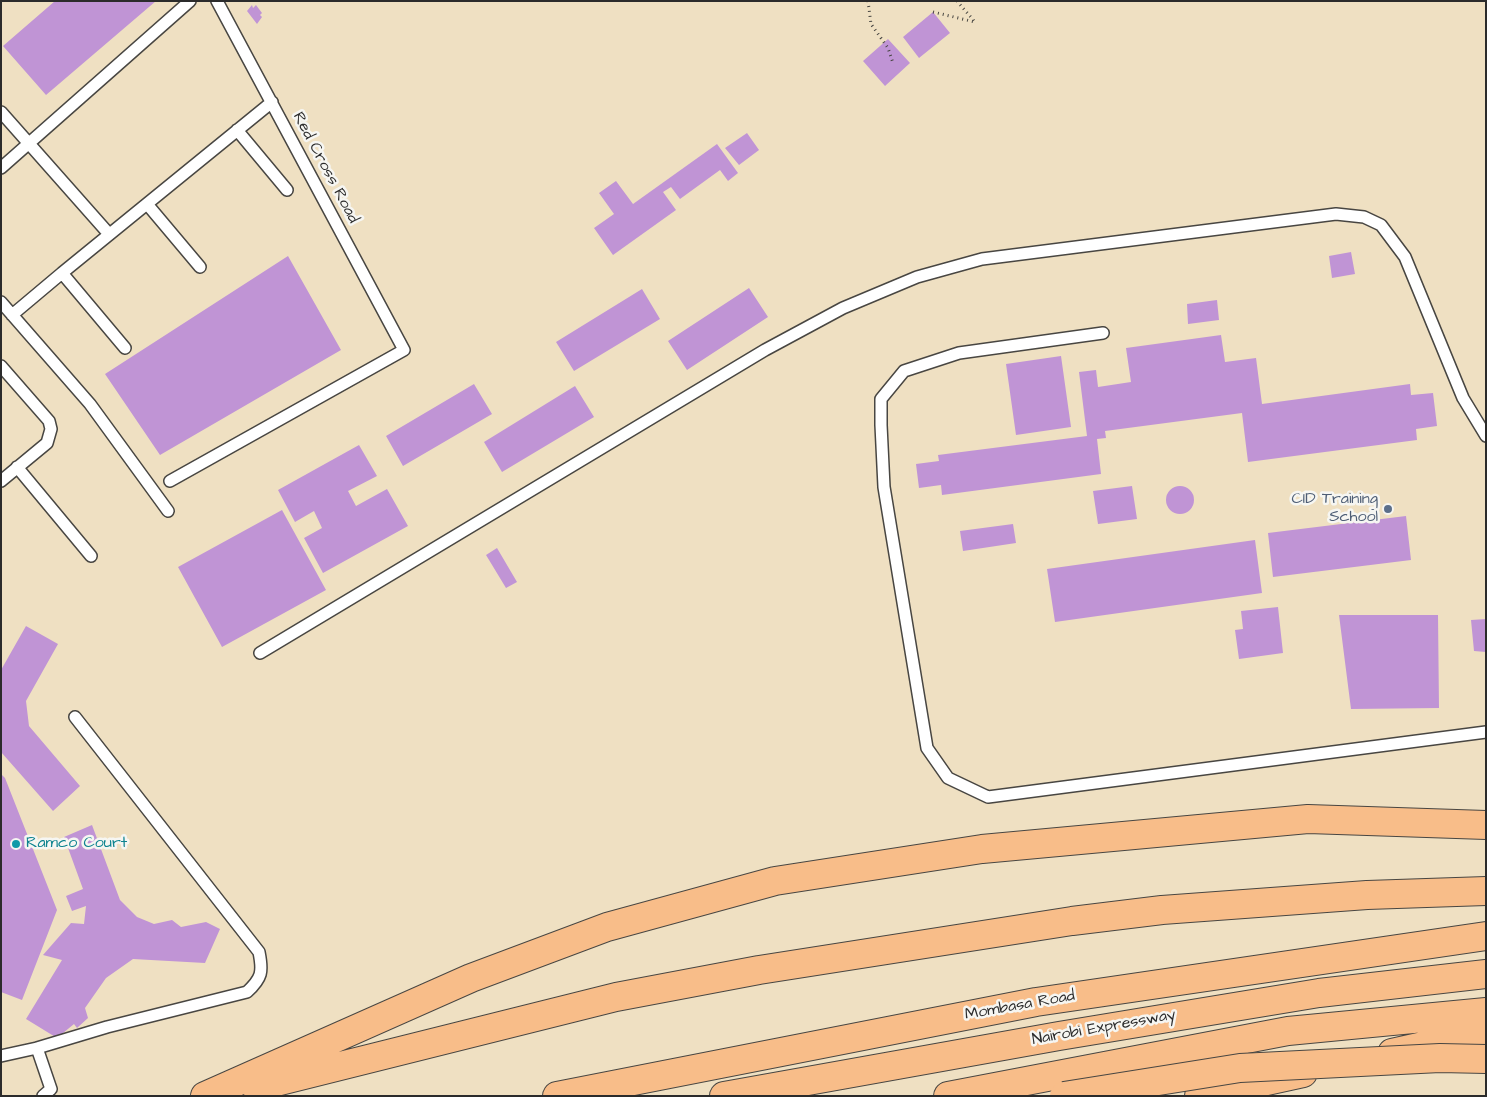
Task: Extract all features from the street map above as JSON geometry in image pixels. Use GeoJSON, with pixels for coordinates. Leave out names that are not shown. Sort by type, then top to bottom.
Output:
{"type":"FeatureCollection","features":[{"type":"Feature","properties":{"kind":"highway"},"geometry":{"type":"LineString","coordinates":[[205,1096],[471,978],[607,927],[775,881],[982,848],[1308,819],[1486,825]]}},
{"type":"Feature","properties":{"kind":"highway"},"geometry":{"type":"LineString","coordinates":[[220,1096],[616,997],[769,968],[1072,921],[1162,910],[1367,895],[1486,891]]}},
{"type":"Feature","properties":{"kind":"highway","name":"Mombasa Road"},"geometry":{"type":"LineString","coordinates":[[557,1096],[1036,1002],[1486,936]]}},
{"type":"Feature","properties":{"kind":"highway","name":"Nairobi Expressway"},"geometry":{"type":"LineString","coordinates":[[724,1096],[1309,994],[1486,974]]}},
{"type":"Feature","properties":{"kind":"highway"},"geometry":{"type":"LineString","coordinates":[[948,1096],[1288,1031],[1486,1012]]}},
{"type":"Feature","properties":{"kind":"highway"},"geometry":{"type":"LineString","coordinates":[[1199,1096],[1473,1035],[1486,1034]]}},
{"type":"Feature","properties":{"kind":"highway"},"geometry":{"type":"LineString","coordinates":[[1064,1096],[1240,1068],[1440,1058],[1486,1059]]}},
{"type":"Feature","properties":{"kind":"lane"},"geometry":{"type":"LineString","coordinates":[[1,168],[190,1]]}},
{"type":"Feature","properties":{"kind":"lane","name":"Red Cross Road"},"geometry":{"type":"LineString","coordinates":[[170,481],[404,350],[217,1]]}},
{"type":"Feature","properties":{"kind":"lane"},"geometry":{"type":"LineString","coordinates":[[12,315],[272,102]]}},
{"type":"Feature","properties":{"kind":"lane"},"geometry":{"type":"LineString","coordinates":[[1,112],[109,234]]}},
{"type":"Feature","properties":{"kind":"lane"},"geometry":{"type":"LineString","coordinates":[[237,130],[287,190]]}},
{"type":"Feature","properties":{"kind":"lane"},"geometry":{"type":"LineString","coordinates":[[147,204],[200,267]]}},
{"type":"Feature","properties":{"kind":"lane"},"geometry":{"type":"LineString","coordinates":[[260,653],[765,350],[851,304],[917,277],[982,259],[1336,214],[1364,217],[1381,225],[1405,257],[1463,398],[1486,436]]}},
{"type":"Feature","properties":{"kind":"lane"},"geometry":{"type":"LineString","coordinates":[[62,273],[125,348]]}},
{"type":"Feature","properties":{"kind":"lane"},"geometry":{"type":"LineString","coordinates":[[1,302],[90,404],[168,511]]}},
{"type":"Feature","properties":{"kind":"lane"},"geometry":{"type":"LineString","coordinates":[[1103,333],[959,353],[904,371],[881,399],[884,487],[926,748],[948,778],[988,797],[1486,732]]}},
{"type":"Feature","properties":{"kind":"lane"},"geometry":{"type":"LineString","coordinates":[[1,366],[49,421],[51,429],[47,443],[1,481]]}},
{"type":"Feature","properties":{"kind":"lane"},"geometry":{"type":"LineString","coordinates":[[17,467],[91,556]]}},
{"type":"Feature","properties":{"kind":"lane"},"geometry":{"type":"LineString","coordinates":[[1,1056],[247,992],[258,982],[262,968],[259,952],[76,717]]}},
{"type":"Feature","properties":{"kind":"lane"},"geometry":{"type":"LineString","coordinates":[[37,1048],[51,1089],[43,1096]]}},
{"type":"Feature","properties":{"kind":"path"},"geometry":{"type":"LineString","coordinates":[[868,1],[871,24],[888,48],[893,63]]}},
{"type":"Feature","properties":{"kind":"path"},"geometry":{"type":"LineString","coordinates":[[933,12],[975,22],[957,1]]}},
{"type":"Feature","properties":{"kind":"building"},"geometry":{"type":"Polygon","coordinates":[[[55,1],[156,1],[46,95],[3,46],[55,1]]]}},
{"type":"Feature","properties":{"kind":"building"},"geometry":{"type":"Polygon","coordinates":[[[252,5],[253,8],[256,5],[262,13],[260,15],[262,17],[257,24],[247,11],[252,5]]]}},
{"type":"Feature","properties":{"kind":"building"},"geometry":{"type":"Polygon","coordinates":[[[933,12],[950,33],[919,58],[903,37],[933,12]]]}},
{"type":"Feature","properties":{"kind":"building"},"geometry":{"type":"Polygon","coordinates":[[[888,39],[910,63],[885,86],[863,61],[888,39]]]}},
{"type":"Feature","properties":{"kind":"building"},"geometry":{"type":"Polygon","coordinates":[[[747,133],[759,150],[739,165],[725,148],[747,133]]]}},
{"type":"Feature","properties":{"kind":"building"},"geometry":{"type":"Polygon","coordinates":[[[717,144],[738,173],[728,181],[720,170],[680,199],[671,187],[663,192],[676,210],[613,255],[594,228],[614,214],[599,193],[616,181],[633,204],[717,144]]]}},
{"type":"Feature","properties":{"kind":"building"},"geometry":{"type":"Polygon","coordinates":[[[1351,252],[1355,274],[1332,278],[1329,256],[1351,252]]]}},
{"type":"Feature","properties":{"kind":"building"},"geometry":{"type":"Polygon","coordinates":[[[288,256],[341,350],[160,455],[105,374],[288,256]]]}},
{"type":"Feature","properties":{"kind":"building"},"geometry":{"type":"Polygon","coordinates":[[[749,288],[768,317],[687,370],[668,341],[749,288]]]}},
{"type":"Feature","properties":{"kind":"building"},"geometry":{"type":"Polygon","coordinates":[[[642,289],[660,319],[574,371],[556,342],[642,289]]]}},
{"type":"Feature","properties":{"kind":"building"},"geometry":{"type":"Polygon","coordinates":[[[1217,300],[1219,320],[1188,324],[1187,304],[1217,300]]]}},
{"type":"Feature","properties":{"kind":"building"},"geometry":{"type":"Polygon","coordinates":[[[1221,335],[1225,362],[1256,358],[1262,404],[1410,384],[1411,395],[1433,393],[1437,426],[1416,429],[1417,440],[1248,462],[1242,413],[1105,431],[1106,438],[1097,439],[1101,474],[942,495],[941,485],[919,488],[916,464],[939,461],[938,455],[1087,436],[1079,372],[1096,370],[1098,387],[1131,382],[1126,348],[1221,335]]]}},
{"type":"Feature","properties":{"kind":"building"},"geometry":{"type":"Polygon","coordinates":[[[1061,356],[1071,427],[1016,435],[1006,364],[1061,356]]]}},
{"type":"Feature","properties":{"kind":"building"},"geometry":{"type":"Polygon","coordinates":[[[474,384],[492,414],[403,466],[386,436],[474,384]]]}},
{"type":"Feature","properties":{"kind":"building"},"geometry":{"type":"Polygon","coordinates":[[[575,386],[594,417],[502,472],[484,442],[575,386]]]}},
{"type":"Feature","properties":{"kind":"building"},"geometry":{"type":"Polygon","coordinates":[[[359,445],[377,476],[348,491],[356,506],[387,489],[408,526],[323,573],[304,538],[322,528],[314,511],[295,522],[278,490],[359,445]]]}},
{"type":"Feature","properties":{"kind":"building"},"geometry":{"type":"Polygon","coordinates":[[[1132,486],[1137,519],[1098,524],[1093,491],[1132,486]]]}},
{"type":"Feature","properties":{"kind":"building"},"geometry":{"type":"Polygon","coordinates":[[[1180,486],[1190,490],[1194,500],[1190,510],[1180,514],[1170,510],[1166,500],[1170,490],[1180,486]]]}},
{"type":"Feature","properties":{"kind":"building"},"geometry":{"type":"Polygon","coordinates":[[[282,510],[326,590],[222,647],[178,567],[282,510]]]}},
{"type":"Feature","properties":{"kind":"building"},"geometry":{"type":"Polygon","coordinates":[[[1406,516],[1411,560],[1273,577],[1268,533],[1406,516]]]}},
{"type":"Feature","properties":{"kind":"building"},"geometry":{"type":"Polygon","coordinates":[[[1013,524],[1016,543],[963,551],[960,531],[1013,524]]]}},
{"type":"Feature","properties":{"kind":"building"},"geometry":{"type":"Polygon","coordinates":[[[1255,540],[1262,593],[1055,622],[1047,569],[1255,540]]]}},
{"type":"Feature","properties":{"kind":"building"},"geometry":{"type":"Polygon","coordinates":[[[497,548],[517,582],[506,588],[486,555],[497,548]]]}},
{"type":"Feature","properties":{"kind":"building"},"geometry":{"type":"Polygon","coordinates":[[[1278,607],[1283,653],[1239,659],[1235,630],[1243,629],[1241,611],[1278,607]]]}},
{"type":"Feature","properties":{"kind":"building"},"geometry":{"type":"Polygon","coordinates":[[[1339,615],[1438,615],[1439,708],[1351,709],[1339,615]]]}},
{"type":"Feature","properties":{"kind":"building"},"geometry":{"type":"Polygon","coordinates":[[[1486,619],[1486,652],[1474,651],[1471,620],[1486,619]]]}},
{"type":"Feature","properties":{"kind":"building"},"geometry":{"type":"Polygon","coordinates":[[[26,626],[58,644],[26,701],[29,726],[80,786],[53,811],[1,752],[1,670],[26,626]]]}},
{"type":"Feature","properties":{"kind":"building","name":"Ramco Court"},"geometry":{"type":"Polygon","coordinates":[[[1,774],[5,778],[57,910],[22,1000],[1,992],[1,774]]]}},
{"type":"Feature","properties":{"kind":"building"},"geometry":{"type":"Polygon","coordinates":[[[92,825],[120,900],[137,917],[154,924],[172,920],[181,927],[206,922],[220,929],[205,963],[133,959],[106,978],[85,1008],[88,1018],[77,1028],[74,1024],[57,1038],[26,1019],[62,960],[43,955],[71,923],[84,924],[86,906],[72,911],[66,896],[83,889],[64,837],[92,825]]]}},
{"type":"Feature","properties":{"kind":"place","name":"CID Training School"},"geometry":{"type":"Point","coordinates":[1388,509]}},
{"type":"Feature","properties":{"kind":"place","name":"Ramco Court"},"geometry":{"type":"Point","coordinates":[16,844]}}]}
